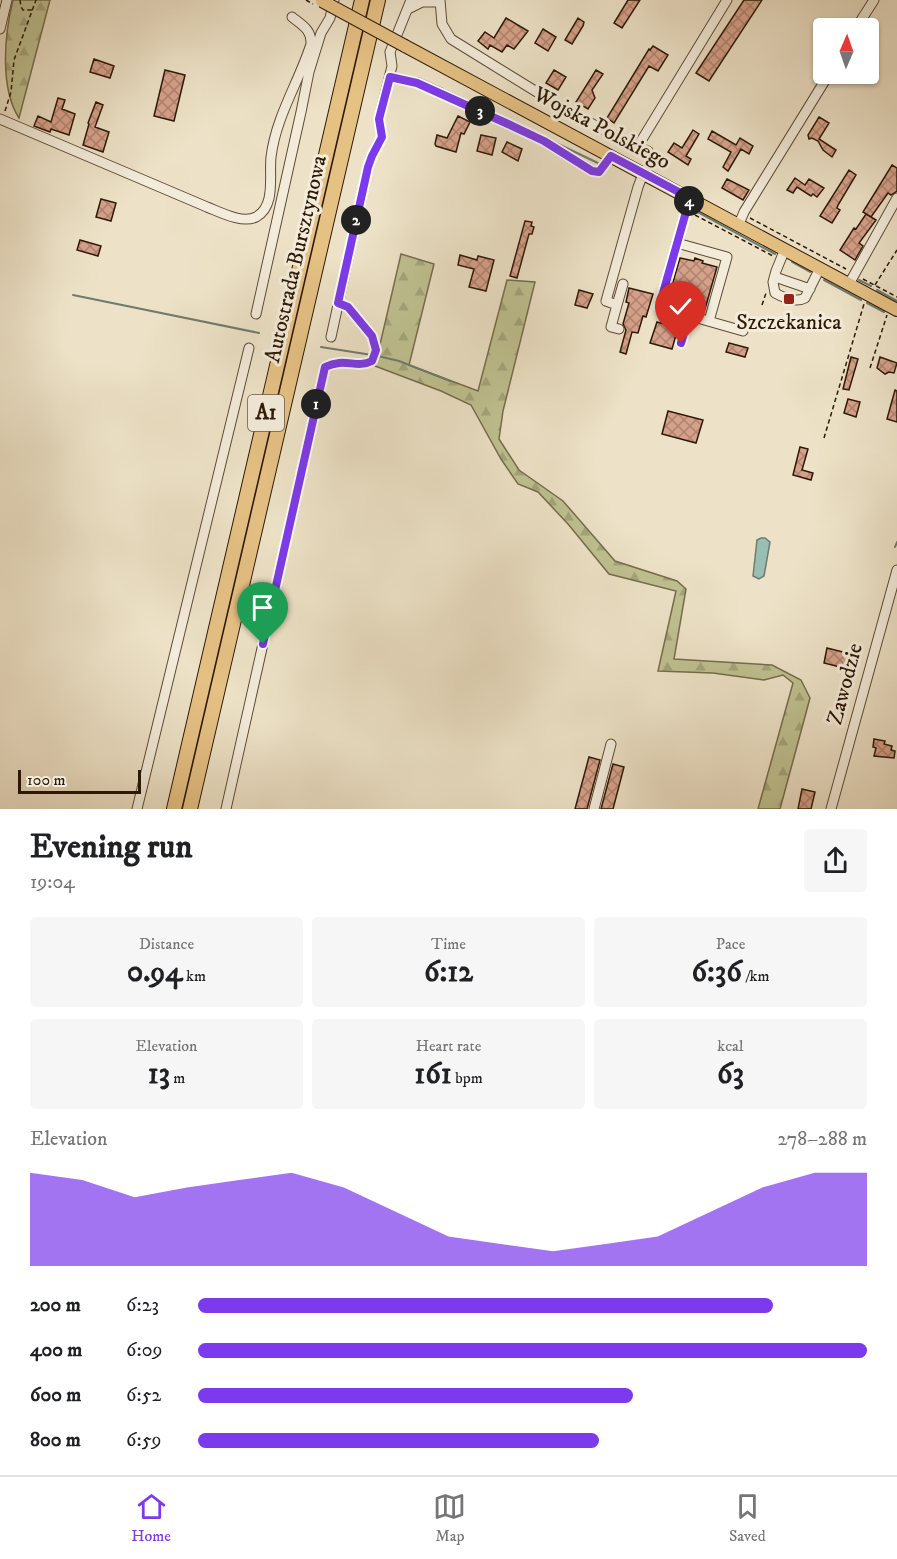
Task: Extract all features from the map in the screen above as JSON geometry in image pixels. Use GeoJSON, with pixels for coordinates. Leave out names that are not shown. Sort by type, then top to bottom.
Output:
{"type":"FeatureCollection","features":[{"type":"Feature","properties":{"kind":"highway","name":"Autostrada Bursztynowa"},"geometry":{"type":"LineString","coordinates":[[174,809],[362,0]]}},
{"type":"Feature","properties":{"kind":"highway","name":"Autostrada Bursztynowa"},"geometry":{"type":"LineString","coordinates":[[190,809],[378,0]]}},
{"type":"Feature","properties":{"kind":"main road","name":"Wojska Polskiego"},"geometry":{"type":"LineString","coordinates":[[325,0],[405,46],[644,174],[688,204],[741,220],[783,255],[852,279],[896,305]]}},
{"type":"Feature","properties":{"kind":"street"},"geometry":{"type":"LineString","coordinates":[[0,29],[8,0]]}},
{"type":"Feature","properties":{"kind":"street"},"geometry":{"type":"LineString","coordinates":[[256,314],[309,72],[321,33],[330,18],[325,0]]}},
{"type":"Feature","properties":{"kind":"street"},"geometry":{"type":"LineString","coordinates":[[638,146],[727,0]]}},
{"type":"Feature","properties":{"kind":"street"},"geometry":{"type":"LineString","coordinates":[[862,18],[874,0]]}},
{"type":"Feature","properties":{"kind":"street"},"geometry":{"type":"LineString","coordinates":[[331,337],[368,167],[382,137],[379,119],[392,66],[390,52],[409,4],[422,2],[440,1],[442,24],[452,39],[566,110],[650,154],[650,162],[638,187],[606,302],[617,305]]}},
{"type":"Feature","properties":{"kind":"street"},"geometry":{"type":"LineString","coordinates":[[1,119],[207,207],[250,219],[260,214],[270,199],[271,158],[280,117],[311,44],[312,37],[308,29],[292,17]]}},
{"type":"Feature","properties":{"kind":"street"},"geometry":{"type":"LineString","coordinates":[[390,77],[417,83],[508,124],[559,150],[592,171],[599,172],[603,169],[611,156]]}},
{"type":"Feature","properties":{"kind":"street"},"geometry":{"type":"LineString","coordinates":[[741,220],[823,84]]}},
{"type":"Feature","properties":{"kind":"street"},"geometry":{"type":"LineString","coordinates":[[852,279],[897,198]]}},
{"type":"Feature","properties":{"kind":"street"},"geometry":{"type":"LineString","coordinates":[[688,204],[659,307],[743,331]]}},
{"type":"Feature","properties":{"kind":"street"},"geometry":{"type":"LineString","coordinates":[[260,214],[275,226]]}},
{"type":"Feature","properties":{"kind":"street"},"geometry":{"type":"LineString","coordinates":[[677,243],[727,257],[709,321]]}},
{"type":"Feature","properties":{"kind":"street"},"geometry":{"type":"LineString","coordinates":[[783,255],[774,277],[773,288],[775,293],[781,296],[802,300],[820,268]]}},
{"type":"Feature","properties":{"kind":"street"},"geometry":{"type":"LineString","coordinates":[[774,277],[810,289]]}},
{"type":"Feature","properties":{"kind":"street"},"geometry":{"type":"LineString","coordinates":[[620,329],[611,327],[623,284]]}},
{"type":"Feature","properties":{"kind":"street"},"geometry":{"type":"LineString","coordinates":[[681,343],[689,316]]}},
{"type":"Feature","properties":{"kind":"street"},"geometry":{"type":"LineString","coordinates":[[137,809],[249,348]]}},
{"type":"Feature","properties":{"kind":"street"},"geometry":{"type":"LineString","coordinates":[[226,809],[325,367]]}},
{"type":"Feature","properties":{"kind":"street","name":"Zawodzie"},"geometry":{"type":"LineString","coordinates":[[831,809],[897,570]]}},
{"type":"Feature","properties":{"kind":"street"},"geometry":{"type":"LineString","coordinates":[[594,809],[611,744]]}},
{"type":"Feature","properties":{"kind":"path"},"geometry":{"type":"LineString","coordinates":[[20,0],[23,10],[33,10]]}},
{"type":"Feature","properties":{"kind":"path"},"geometry":{"type":"LineString","coordinates":[[1,119],[11,92],[14,60],[35,1]]}},
{"type":"Feature","properties":{"kind":"path"},"geometry":{"type":"LineString","coordinates":[[688,204],[783,255]]}},
{"type":"Feature","properties":{"kind":"path"},"geometry":{"type":"LineString","coordinates":[[741,220],[896,305],[886,317],[870,368]]}},
{"type":"Feature","properties":{"kind":"path"},"geometry":{"type":"LineString","coordinates":[[824,438],[862,308],[897,250]]}},
{"type":"Feature","properties":{"kind":"path"},"geometry":{"type":"LineString","coordinates":[[325,367],[336,362],[365,365],[372,361],[376,350],[372,336],[348,307],[338,303]]}},
{"type":"Feature","properties":{"kind":"green space"},"geometry":{"type":"Polygon","coordinates":[[[13,0],[50,0],[19,118],[9,92],[5,62],[7,30],[13,0]]]}},
{"type":"Feature","properties":{"kind":"green space"},"geometry":{"type":"Polygon","coordinates":[[[359,31],[366,33],[185,809],[179,809],[359,31]]]}},
{"type":"Feature","properties":{"kind":"green space"},"geometry":{"type":"Polygon","coordinates":[[[401,254],[434,264],[409,365],[478,391],[507,280],[535,282],[503,411],[499,439],[519,470],[563,501],[615,561],[677,581],[686,589],[674,659],[772,665],[801,680],[810,698],[780,809],[758,809],[793,683],[783,675],[764,680],[713,673],[658,671],[676,591],[609,574],[538,492],[518,484],[501,459],[471,405],[375,366],[401,254]]]}},
{"type":"Feature","properties":{"kind":"water"},"geometry":{"type":"Polygon","coordinates":[[[761,538],[770,542],[764,576],[759,579],[753,576],[757,540],[761,538]]]}},
{"type":"Feature","properties":{"kind":"building"},"geometry":{"type":"Polygon","coordinates":[[[628,0],[640,0],[622,28],[614,23],[628,0]]]}},
{"type":"Feature","properties":{"kind":"building"},"geometry":{"type":"Polygon","coordinates":[[[744,0],[762,0],[709,81],[696,73],[744,0]]]}},
{"type":"Feature","properties":{"kind":"building"},"geometry":{"type":"Polygon","coordinates":[[[506,18],[528,31],[514,49],[507,45],[502,52],[490,45],[488,49],[478,41],[485,32],[494,38],[506,18]]]}},
{"type":"Feature","properties":{"kind":"building"},"geometry":{"type":"Polygon","coordinates":[[[578,18],[584,22],[572,44],[565,40],[578,18]]]}},
{"type":"Feature","properties":{"kind":"building"},"geometry":{"type":"Polygon","coordinates":[[[543,29],[556,37],[548,51],[535,43],[543,29]]]}},
{"type":"Feature","properties":{"kind":"building"},"geometry":{"type":"Polygon","coordinates":[[[653,46],[668,55],[658,71],[649,66],[614,123],[607,118],[653,46]]]}},
{"type":"Feature","properties":{"kind":"building"},"geometry":{"type":"Polygon","coordinates":[[[94,59],[114,66],[110,78],[90,72],[94,59]]]}},
{"type":"Feature","properties":{"kind":"building"},"geometry":{"type":"Polygon","coordinates":[[[165,70],[185,75],[174,121],[154,116],[165,70]]]}},
{"type":"Feature","properties":{"kind":"building"},"geometry":{"type":"Polygon","coordinates":[[[554,70],[566,77],[558,90],[546,83],[554,70]]]}},
{"type":"Feature","properties":{"kind":"building"},"geometry":{"type":"Polygon","coordinates":[[[596,70],[603,74],[592,90],[595,98],[588,109],[576,102],[596,70]]]}},
{"type":"Feature","properties":{"kind":"building"},"geometry":{"type":"Polygon","coordinates":[[[58,98],[65,100],[62,109],[75,114],[69,135],[51,129],[50,132],[34,126],[38,116],[51,122],[58,98]]]}},
{"type":"Feature","properties":{"kind":"building"},"geometry":{"type":"Polygon","coordinates":[[[96,102],[103,105],[95,127],[109,132],[103,152],[83,145],[96,102]]]}},
{"type":"Feature","properties":{"kind":"building"},"geometry":{"type":"Polygon","coordinates":[[[458,116],[470,122],[464,134],[461,133],[456,152],[436,146],[437,135],[447,138],[458,116]]]}},
{"type":"Feature","properties":{"kind":"building"},"geometry":{"type":"Polygon","coordinates":[[[819,117],[829,123],[819,139],[836,150],[832,157],[823,150],[818,141],[809,139],[808,135],[819,117]]]}},
{"type":"Feature","properties":{"kind":"building"},"geometry":{"type":"Polygon","coordinates":[[[693,130],[699,134],[686,156],[691,159],[688,165],[668,152],[674,143],[682,148],[693,130]]]}},
{"type":"Feature","properties":{"kind":"building"},"geometry":{"type":"Polygon","coordinates":[[[712,131],[736,145],[740,138],[753,146],[749,154],[741,149],[728,171],[723,167],[731,152],[708,139],[712,131]]]}},
{"type":"Feature","properties":{"kind":"building"},"geometry":{"type":"Polygon","coordinates":[[[481,135],[496,138],[492,155],[477,151],[481,135]]]}},
{"type":"Feature","properties":{"kind":"building"},"geometry":{"type":"Polygon","coordinates":[[[507,142],[522,149],[518,161],[502,152],[507,142]]]}},
{"type":"Feature","properties":{"kind":"building"},"geometry":{"type":"Polygon","coordinates":[[[892,165],[897,168],[897,191],[891,195],[888,193],[871,217],[863,212],[892,165]]]}},
{"type":"Feature","properties":{"kind":"building"},"geometry":{"type":"Polygon","coordinates":[[[849,170],[856,175],[838,205],[837,208],[840,210],[832,223],[820,216],[849,170]]]}},
{"type":"Feature","properties":{"kind":"building"},"geometry":{"type":"Polygon","coordinates":[[[795,178],[805,185],[809,179],[824,188],[817,197],[797,187],[793,193],[787,190],[795,178]]]}},
{"type":"Feature","properties":{"kind":"building"},"geometry":{"type":"Polygon","coordinates":[[[727,179],[749,190],[743,200],[722,188],[727,179]]]}},
{"type":"Feature","properties":{"kind":"building"},"geometry":{"type":"Polygon","coordinates":[[[101,199],[116,203],[111,221],[96,217],[101,199]]]}},
{"type":"Feature","properties":{"kind":"building"},"geometry":{"type":"Polygon","coordinates":[[[866,214],[876,220],[859,243],[863,246],[855,260],[840,250],[866,214]]]}},
{"type":"Feature","properties":{"kind":"building"},"geometry":{"type":"Polygon","coordinates":[[[525,221],[532,222],[531,226],[534,227],[532,234],[529,234],[517,278],[510,276],[525,221]]]}},
{"type":"Feature","properties":{"kind":"building"},"geometry":{"type":"Polygon","coordinates":[[[80,240],[101,246],[98,256],[77,250],[80,240]]]}},
{"type":"Feature","properties":{"kind":"building"},"geometry":{"type":"Polygon","coordinates":[[[460,255],[477,260],[478,256],[494,260],[486,291],[469,287],[474,269],[458,265],[460,255]]]}},
{"type":"Feature","properties":{"kind":"building"},"geometry":{"type":"Polygon","coordinates":[[[680,258],[694,261],[695,258],[703,261],[702,263],[717,267],[705,309],[668,299],[680,258]]]}},
{"type":"Feature","properties":{"kind":"building"},"geometry":{"type":"Polygon","coordinates":[[[629,288],[653,294],[638,333],[632,332],[626,354],[620,352],[626,330],[623,324],[629,303],[626,302],[629,288]]]}},
{"type":"Feature","properties":{"kind":"building"},"geometry":{"type":"Polygon","coordinates":[[[579,290],[593,294],[587,308],[575,305],[579,290]]]}},
{"type":"Feature","properties":{"kind":"building"},"geometry":{"type":"Polygon","coordinates":[[[657,322],[678,328],[672,349],[650,343],[657,322]]]}},
{"type":"Feature","properties":{"kind":"building"},"geometry":{"type":"Polygon","coordinates":[[[729,343],[748,348],[745,357],[726,352],[729,343]]]}},
{"type":"Feature","properties":{"kind":"building"},"geometry":{"type":"Polygon","coordinates":[[[851,357],[858,359],[849,390],[843,389],[851,357]]]}},
{"type":"Feature","properties":{"kind":"building"},"geometry":{"type":"Polygon","coordinates":[[[880,357],[897,363],[894,373],[885,374],[877,368],[880,357]]]}},
{"type":"Feature","properties":{"kind":"building"},"geometry":{"type":"Polygon","coordinates":[[[895,390],[897,391],[897,422],[887,419],[895,390]]]}},
{"type":"Feature","properties":{"kind":"building"},"geometry":{"type":"Polygon","coordinates":[[[848,399],[860,402],[856,417],[844,413],[848,399]]]}},
{"type":"Feature","properties":{"kind":"building"},"geometry":{"type":"Polygon","coordinates":[[[668,411],[703,420],[696,443],[662,434],[668,411]]]}},
{"type":"Feature","properties":{"kind":"building"},"geometry":{"type":"Polygon","coordinates":[[[800,447],[808,449],[802,470],[813,473],[811,480],[793,475],[800,447]]]}},
{"type":"Feature","properties":{"kind":"building"},"geometry":{"type":"Polygon","coordinates":[[[827,648],[851,654],[848,669],[824,663],[827,648]]]}},
{"type":"Feature","properties":{"kind":"building"},"geometry":{"type":"Polygon","coordinates":[[[874,739],[885,741],[884,744],[892,746],[891,750],[895,751],[894,758],[874,756],[876,748],[873,747],[874,739]]]}},
{"type":"Feature","properties":{"kind":"building"},"geometry":{"type":"Polygon","coordinates":[[[589,757],[600,760],[587,809],[575,809],[589,757]]]}},
{"type":"Feature","properties":{"kind":"building"},"geometry":{"type":"Polygon","coordinates":[[[613,764],[624,767],[613,809],[601,809],[613,764]]]}},
{"type":"Feature","properties":{"kind":"building"},"geometry":{"type":"Polygon","coordinates":[[[802,789],[815,792],[811,809],[798,809],[802,789]]]}},
{"type":"Feature","properties":{"kind":"waterway"},"geometry":{"type":"LineString","coordinates":[[418,78],[443,89]]}},
{"type":"Feature","properties":{"kind":"waterway"},"geometry":{"type":"LineString","coordinates":[[554,142],[600,164]]}},
{"type":"Feature","properties":{"kind":"waterway"},"geometry":{"type":"LineString","coordinates":[[694,210],[775,254]]}},
{"type":"Feature","properties":{"kind":"waterway"},"geometry":{"type":"LineString","coordinates":[[792,262],[810,272]]}},
{"type":"Feature","properties":{"kind":"waterway"},"geometry":{"type":"LineString","coordinates":[[824,280],[861,300]]}},
{"type":"Feature","properties":{"kind":"waterway"},"geometry":{"type":"LineString","coordinates":[[859,280],[871,286]]}},
{"type":"Feature","properties":{"kind":"waterway"},"geometry":{"type":"LineString","coordinates":[[877,290],[897,301]]}},
{"type":"Feature","properties":{"kind":"waterway"},"geometry":{"type":"LineString","coordinates":[[73,295],[259,333]]}},
{"type":"Feature","properties":{"kind":"waterway"},"geometry":{"type":"LineString","coordinates":[[867,303],[884,312]]}},
{"type":"Feature","properties":{"kind":"waterway"},"geometry":{"type":"LineString","coordinates":[[321,347],[372,355]]}},
{"type":"Feature","properties":{"kind":"waterway"},"geometry":{"type":"LineString","coordinates":[[378,356],[399,361],[450,381]]}},
{"type":"Feature","properties":{"kind":"waterway"},"geometry":{"type":"LineString","coordinates":[[895,547],[897,542]]}},
{"type":"Feature","properties":{"kind":"place","name":"Szczekanica"},"geometry":{"type":"Point","coordinates":[789,299]}},
{"type":"Feature","properties":{"kind":"route"},"geometry":{"type":"LineString","coordinates":[[263,644],[325,367],[336,362],[365,365],[372,361],[376,350],[372,336],[348,307],[338,303],[368,167],[382,137],[379,119],[390,77],[417,83],[508,124],[544,141],[592,171],[599,172],[603,169],[611,156],[690,198],[659,307],[689,316],[681,343]]}}]}
